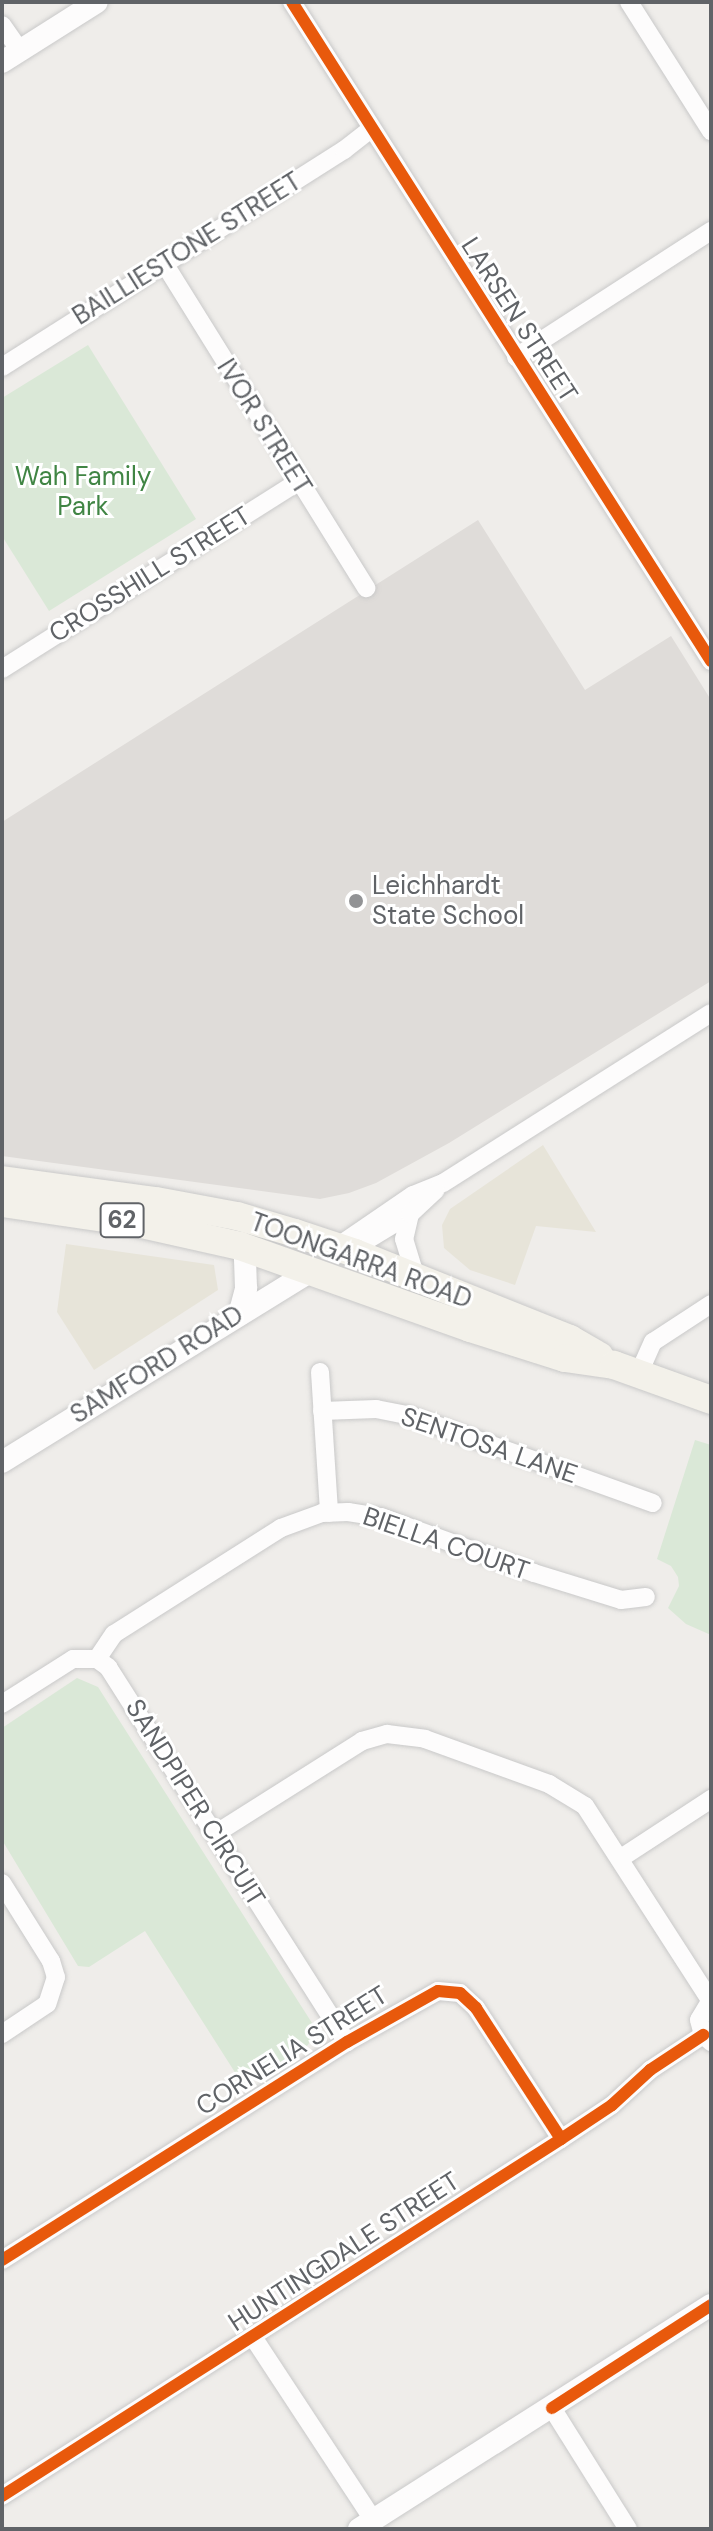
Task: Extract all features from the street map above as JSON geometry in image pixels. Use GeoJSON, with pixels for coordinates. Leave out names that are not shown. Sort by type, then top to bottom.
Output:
{"type":"FeatureCollection","features":[{"type":"Feature","properties":{"kind":"main road","name":"TOONGARRA ROAD"},"geometry":{"type":"LineString","coordinates":[[2,1180],[225,1213],[343,1249],[570,1339],[626,1369],[711,1400]]}},
{"type":"Feature","properties":{"kind":"main road","name":"TOONGARRA ROAD"},"geometry":{"type":"LineString","coordinates":[[2,1203],[133,1222],[240,1246],[483,1333],[565,1358],[626,1369]]}},
{"type":"Feature","properties":{"kind":"main road","name":"SAMFORD ROAD"},"geometry":{"type":"LineString","coordinates":[[313,1270],[343,1249]]}},
{"type":"Feature","properties":{"kind":"street"},"geometry":{"type":"LineString","coordinates":[[2,25],[11,57],[97,2]]}},
{"type":"Feature","properties":{"kind":"street","name":"LARSEN STREET"},"geometry":{"type":"LineString","coordinates":[[292,2],[711,661]]}},
{"type":"Feature","properties":{"kind":"street"},"geometry":{"type":"LineString","coordinates":[[629,2],[711,131]]}},
{"type":"Feature","properties":{"kind":"street","name":"BAILLIESTONE STREET"},"geometry":{"type":"LineString","coordinates":[[2,367],[371,129]]}},
{"type":"Feature","properties":{"kind":"street"},"geometry":{"type":"LineString","coordinates":[[516,357],[711,231]]}},
{"type":"Feature","properties":{"kind":"street","name":"IVOR STREET"},"geometry":{"type":"LineString","coordinates":[[164,263],[366,588]]}},
{"type":"Feature","properties":{"kind":"street","name":"CROSSHILL STREET"},"geometry":{"type":"LineString","coordinates":[[2,669],[298,482]]}},
{"type":"Feature","properties":{"kind":"street","name":"SAMFORD ROAD"},"geometry":{"type":"LineString","coordinates":[[343,1249],[413,1195],[443,1183],[711,1013]]}},
{"type":"Feature","properties":{"kind":"street","name":"SAMFORD ROAD"},"geometry":{"type":"LineString","coordinates":[[343,1249],[410,1214],[443,1183]]}},
{"type":"Feature","properties":{"kind":"street"},"geometry":{"type":"LineString","coordinates":[[410,1214],[404,1239],[416,1278]]}},
{"type":"Feature","properties":{"kind":"street"},"geometry":{"type":"LineString","coordinates":[[239,1315],[246,1288],[245,1257],[240,1246]]}},
{"type":"Feature","properties":{"kind":"street","name":"SAMFORD ROAD"},"geometry":{"type":"LineString","coordinates":[[2,1462],[313,1270]]}},
{"type":"Feature","properties":{"kind":"street"},"geometry":{"type":"LineString","coordinates":[[626,1369],[653,1342],[711,1304]]}},
{"type":"Feature","properties":{"kind":"street"},"geometry":{"type":"LineString","coordinates":[[320,1372],[329,1513]]}},
{"type":"Feature","properties":{"kind":"street","name":"SENTOSA LANE"},"geometry":{"type":"LineString","coordinates":[[322,1411],[365,1408],[408,1415],[653,1503]]}},
{"type":"Feature","properties":{"kind":"street","name":"BIELLA COURT"},"geometry":{"type":"LineString","coordinates":[[97,1659],[114,1634],[281,1528],[329,1513],[381,1517],[534,1573],[621,1600],[646,1597]]}},
{"type":"Feature","properties":{"kind":"street"},"geometry":{"type":"LineString","coordinates":[[2,1704],[73,1659],[97,1659]]}},
{"type":"Feature","properties":{"kind":"street","name":"SANDPIPER CIRCUIT"},"geometry":{"type":"LineString","coordinates":[[97,1659],[113,1673],[347,2042]]}},
{"type":"Feature","properties":{"kind":"street"},"geometry":{"type":"LineString","coordinates":[[215,1834],[341,1753],[375,1736],[400,1734],[425,1739],[563,1790],[585,1806],[711,2000],[699,2020],[707,2039]]}},
{"type":"Feature","properties":{"kind":"street"},"geometry":{"type":"LineString","coordinates":[[621,1858],[711,1799]]}},
{"type":"Feature","properties":{"kind":"street"},"geometry":{"type":"LineString","coordinates":[[2,1883],[51,1961],[56,1977],[47,2004],[2,2034]]}},
{"type":"Feature","properties":{"kind":"street","name":"CORNELIA STREET"},"geometry":{"type":"LineString","coordinates":[[2,2260],[424,1995],[445,1990],[460,1993],[476,2008],[561,2139]]}},
{"type":"Feature","properties":{"kind":"street","name":"HUNTINGDALE STREET"},"geometry":{"type":"LineString","coordinates":[[2,2496],[561,2139],[612,2105],[650,2070],[707,2039]]}},
{"type":"Feature","properties":{"kind":"street"},"geometry":{"type":"LineString","coordinates":[[253,2337],[366,2525],[711,2305]]}},
{"type":"Feature","properties":{"kind":"street"},"geometry":{"type":"LineString","coordinates":[[552,2408],[628,2529]]}},
{"type":"Feature","properties":{"kind":"shaded area","name":"Leichhardt State School"},"geometry":{"type":"Polygon","coordinates":[[[478,520],[585,690],[671,636],[711,700],[711,981],[449,1143],[376,1183],[349,1193],[320,1199],[2,1156],[2,822],[478,520]]]}},
{"type":"Feature","properties":{"kind":"shaded area"},"geometry":{"type":"Polygon","coordinates":[[[543,1145],[596,1232],[536,1226],[515,1285],[470,1270],[444,1248],[442,1225],[450,1209],[543,1145]]]}},
{"type":"Feature","properties":{"kind":"shaded area"},"geometry":{"type":"Polygon","coordinates":[[[66,1244],[214,1265],[218,1290],[94,1370],[57,1312],[66,1244]]]}},
{"type":"Feature","properties":{"kind":"green space","name":"Wah Family Park"},"geometry":{"type":"Polygon","coordinates":[[[88,345],[196,519],[49,611],[2,536],[2,398],[88,345]]]}},
{"type":"Feature","properties":{"kind":"green space"},"geometry":{"type":"Polygon","coordinates":[[[695,1440],[711,1445],[711,1635],[686,1624],[668,1608],[679,1586],[678,1577],[671,1566],[657,1559],[695,1440]]]}},
{"type":"Feature","properties":{"kind":"green space"},"geometry":{"type":"Polygon","coordinates":[[[77,1678],[98,1687],[312,2023],[315,2031],[308,2045],[243,2085],[145,1931],[89,1967],[78,1966],[2,1840],[2,1728],[77,1678]]]}},
{"type":"Feature","properties":{"kind":"cycle path"},"geometry":{"type":"LineString","coordinates":[[292,2],[711,661]]}},
{"type":"Feature","properties":{"kind":"cycle path"},"geometry":{"type":"LineString","coordinates":[[2,2260],[347,2042],[438,1991],[460,1993],[476,2008],[561,2139]]}},
{"type":"Feature","properties":{"kind":"cycle path"},"geometry":{"type":"LineString","coordinates":[[2,2496],[561,2139],[612,2105],[650,2070],[703,2035]]}},
{"type":"Feature","properties":{"kind":"cycle path"},"geometry":{"type":"LineString","coordinates":[[552,2408],[711,2305]]}},
{"type":"Feature","properties":{"kind":"place","name":"Leichhardt State School"},"geometry":{"type":"Point","coordinates":[356,901]}}]}
